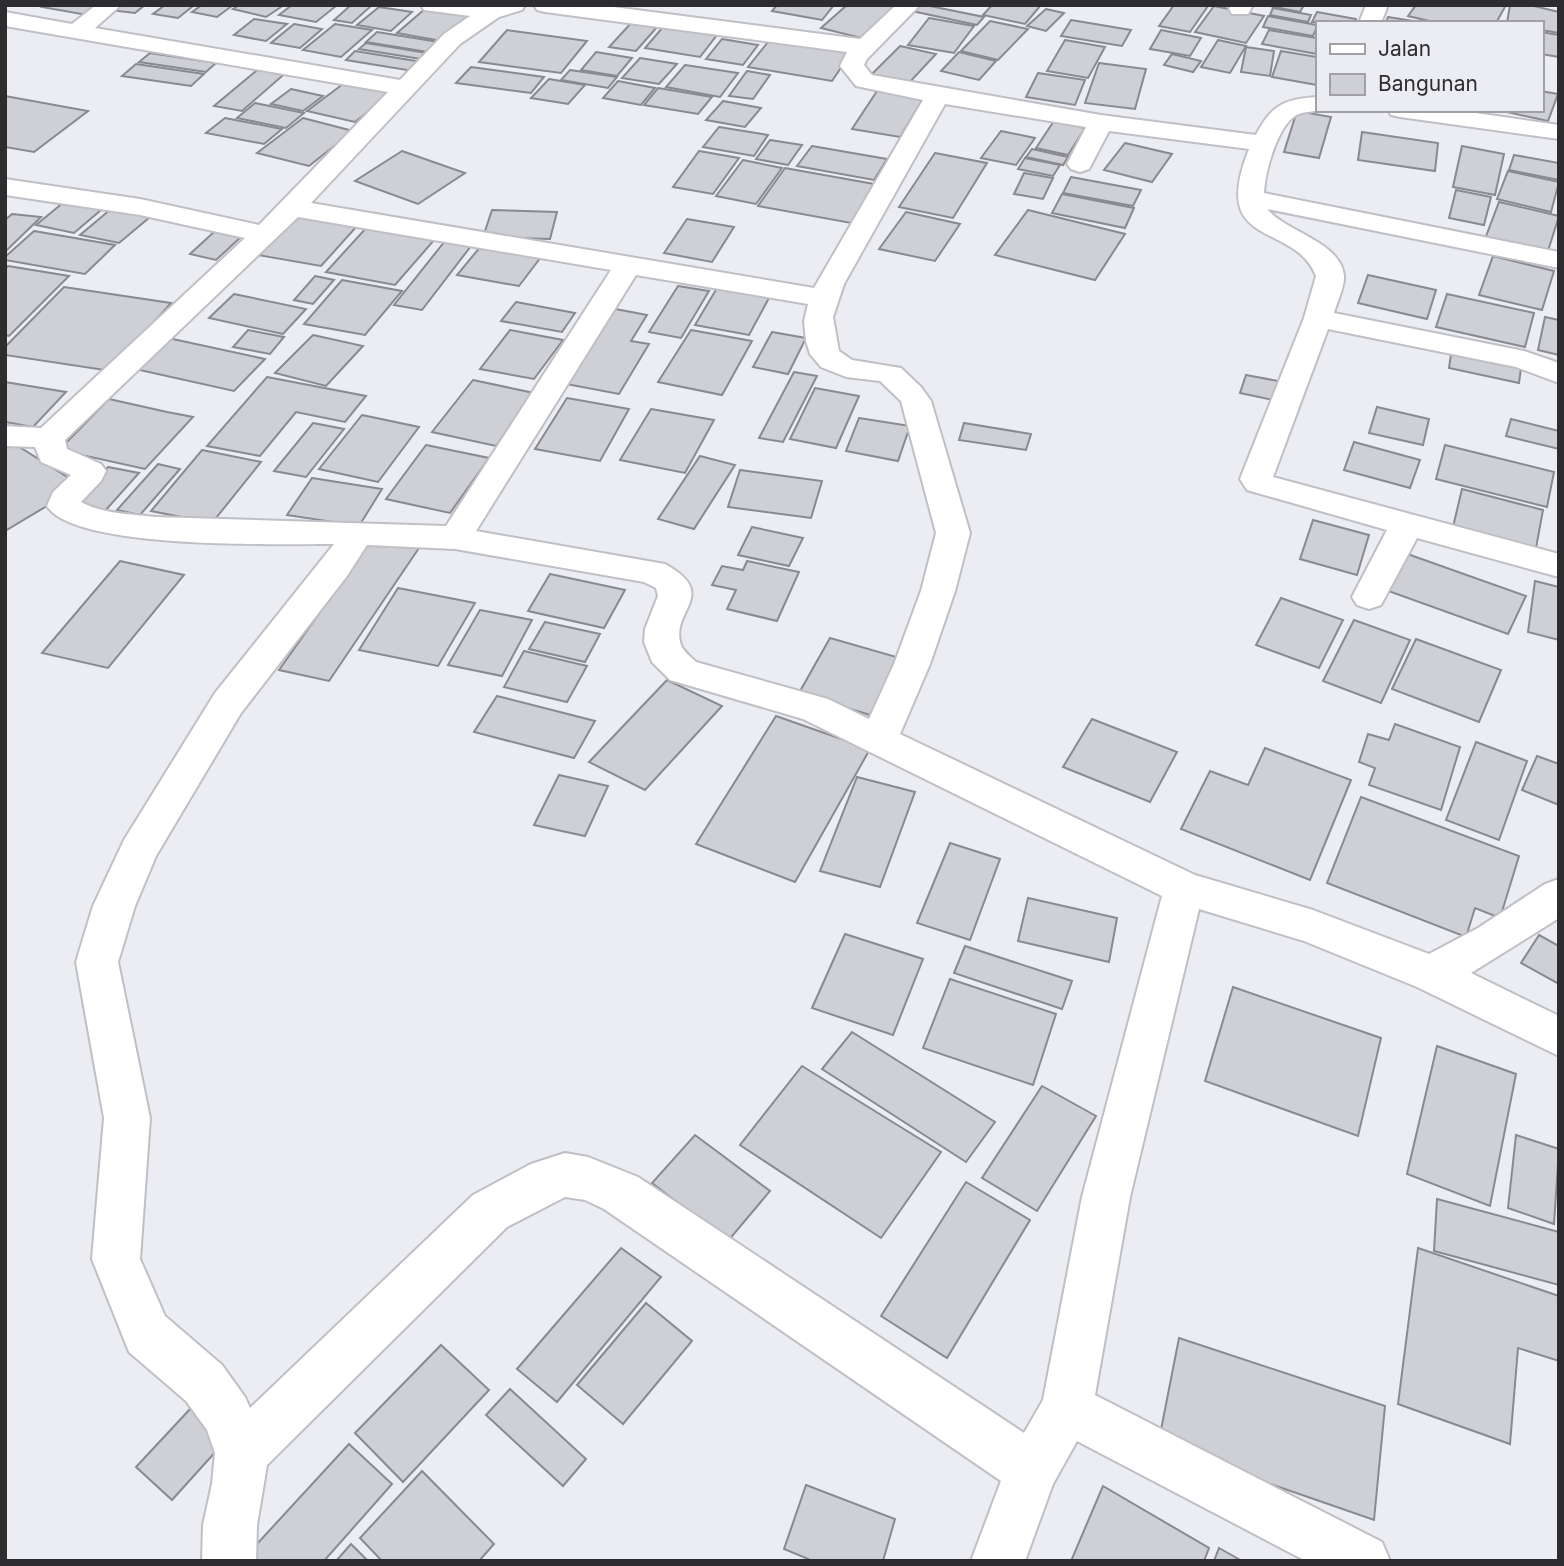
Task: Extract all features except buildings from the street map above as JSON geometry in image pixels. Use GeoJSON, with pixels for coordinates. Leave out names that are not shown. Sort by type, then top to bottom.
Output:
{"type":"FeatureCollection","features":[{"type":"Feature","properties":{"kind":"street"},"geometry":{"type":"LineString","coordinates":[[77,31],[110,5]]}},
{"type":"Feature","properties":{"kind":"street"},"geometry":{"type":"LineString","coordinates":[[432,5],[503,9]]}},
{"type":"Feature","properties":{"kind":"street"},"geometry":{"type":"LineString","coordinates":[[545,5],[865,47]]}},
{"type":"Feature","properties":{"kind":"street"},"geometry":{"type":"LineString","coordinates":[[909,5],[856,56],[852,66],[864,81],[938,96],[1101,122],[1265,144]]}},
{"type":"Feature","properties":{"kind":"street"},"geometry":{"type":"LineString","coordinates":[[5,436],[49,438],[292,208],[452,39],[503,9]]}},
{"type":"Feature","properties":{"kind":"street"},"geometry":{"type":"LineString","coordinates":[[5,38],[16,21],[405,88]]}},
{"type":"Feature","properties":{"kind":"street"},"geometry":{"type":"LineString","coordinates":[[878,740],[912,664],[938,591],[953,533],[916,401],[904,384],[890,374],[862,372],[843,366],[826,355],[819,318],[824,298],[879,195],[938,96]]}},
{"type":"Feature","properties":{"kind":"street"},"geometry":{"type":"LineString","coordinates":[[1316,104],[1287,109],[1277,120],[1252,180],[1250,198],[1255,213],[1310,250],[1329,268],[1330,276],[1318,318],[1256,479],[1258,483],[1559,566]]}},
{"type":"Feature","properties":{"kind":"street"},"geometry":{"type":"LineString","coordinates":[[1414,112],[1559,132]]}},
{"type":"Feature","properties":{"kind":"street"},"geometry":{"type":"LineString","coordinates":[[1080,164],[1101,122]]}},
{"type":"Feature","properties":{"kind":"street"},"geometry":{"type":"LineString","coordinates":[[5,187],[140,207],[265,234]]}},
{"type":"Feature","properties":{"kind":"street"},"geometry":{"type":"LineString","coordinates":[[1250,198],[1559,260]]}},
{"type":"Feature","properties":{"kind":"street"},"geometry":{"type":"LineString","coordinates":[[292,208],[627,267],[824,298]]}},
{"type":"Feature","properties":{"kind":"street"},"geometry":{"type":"LineString","coordinates":[[455,538],[627,267]]}},
{"type":"Feature","properties":{"kind":"street"},"geometry":{"type":"LineString","coordinates":[[1318,318],[1524,360],[1559,374]]}},
{"type":"Feature","properties":{"kind":"street"},"geometry":{"type":"LineString","coordinates":[[49,438],[52,455],[90,471],[65,499],[63,506],[82,515],[131,525],[190,530],[455,538],[653,572],[671,582],[675,596],[663,629],[662,642],[665,653],[683,671],[815,709],[1184,888],[1312,927],[1432,974],[1559,1037]]}},
{"type":"Feature","properties":{"kind":"street"},"geometry":{"type":"LineString","coordinates":[[1369,597],[1408,524]]}},
{"type":"Feature","properties":{"kind":"street"},"geometry":{"type":"LineString","coordinates":[[229,1561],[230,1525],[239,1484],[240,1453],[227,1415],[204,1383],[147,1334],[116,1259],[127,1118],[97,962],[114,906],[145,839],[228,703],[334,568],[358,533]]}},
{"type":"Feature","properties":{"kind":"street"},"geometry":{"type":"LineString","coordinates":[[998,1561],[1032,1470],[1067,1408],[1107,1197],[1184,888]]}},
{"type":"Feature","properties":{"kind":"street"},"geometry":{"type":"LineString","coordinates":[[1432,974],[1493,940],[1559,896]]}},
{"type":"Feature","properties":{"kind":"street"},"geometry":{"type":"LineString","coordinates":[[240,1453],[474,1224],[522,1191],[548,1179],[565,1175],[588,1179],[621,1193],[1032,1470]]}},
{"type":"Feature","properties":{"kind":"street"},"geometry":{"type":"LineString","coordinates":[[1067,1408],[1363,1561]]}}]}
